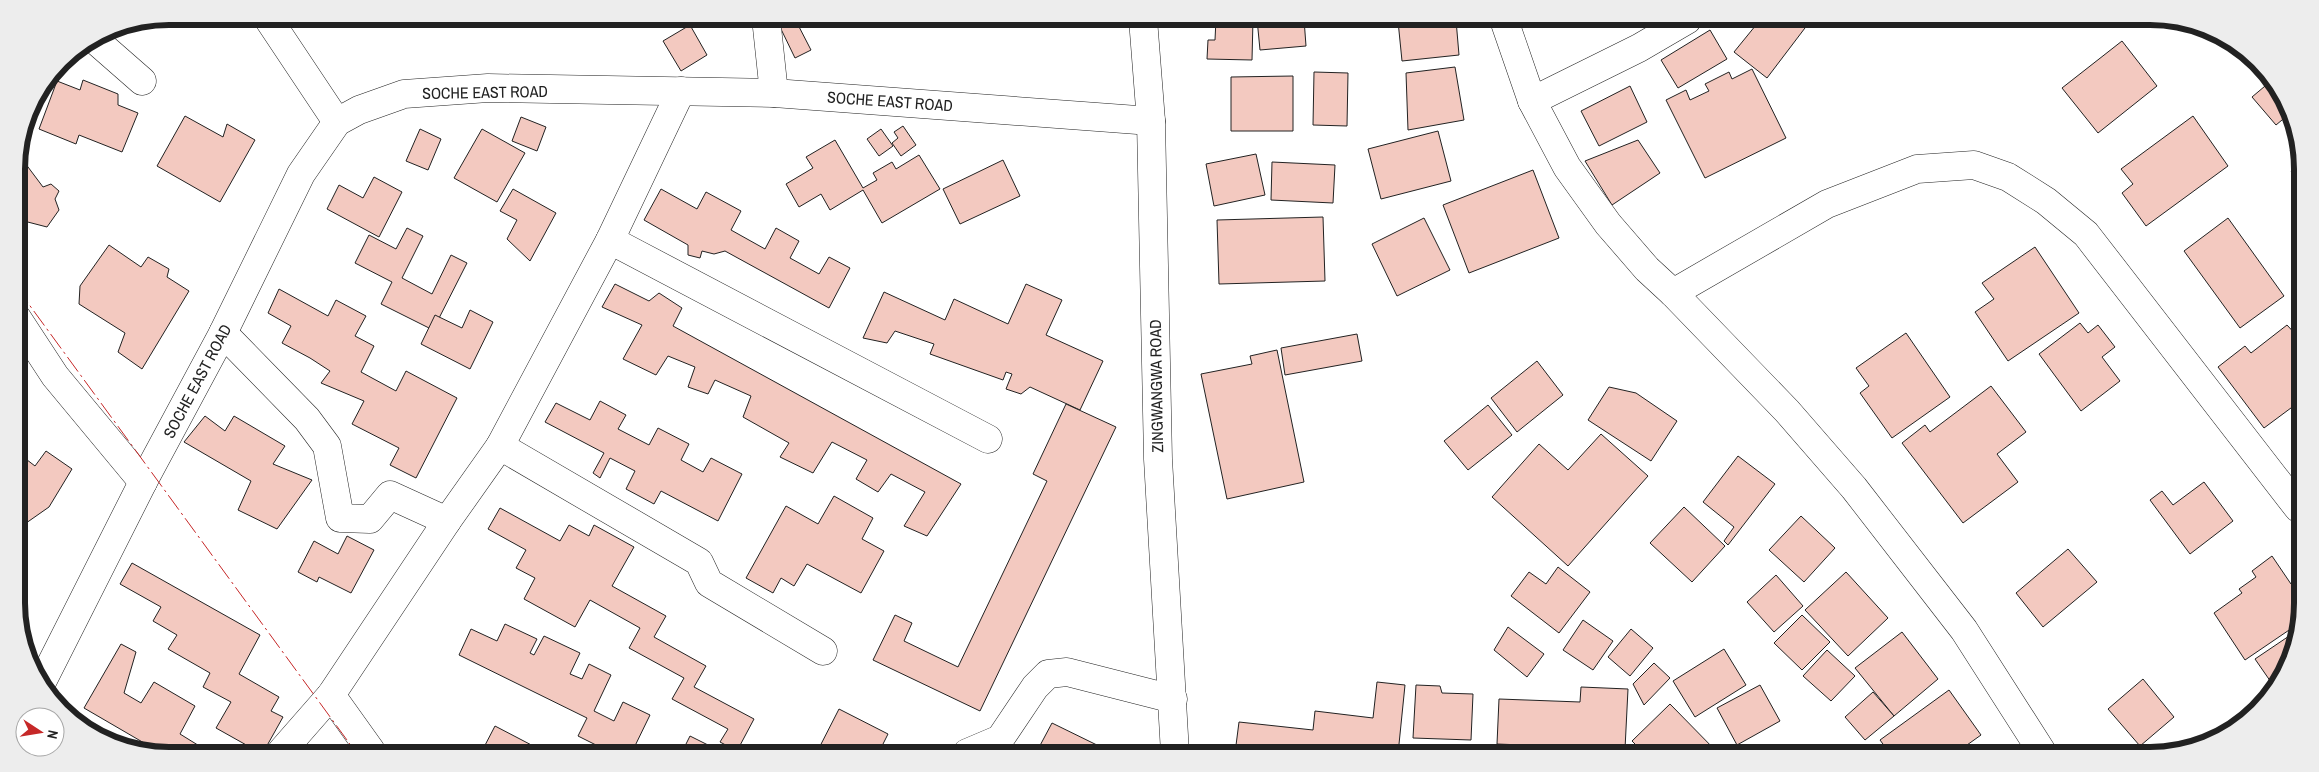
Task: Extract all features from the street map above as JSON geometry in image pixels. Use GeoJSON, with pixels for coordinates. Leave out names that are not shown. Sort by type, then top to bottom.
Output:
{"type":"FeatureCollection","features":[{"type":"Feature","properties":{"kind":"street"},"geometry":{"type":"LineString","coordinates":[[273,25],[337,122]]}},
{"type":"Feature","properties":{"kind":"street"},"geometry":{"type":"LineString","coordinates":[[767,25],[774,93]]}},
{"type":"Feature","properties":{"kind":"street","name":"ZINGWANGWA ROAD"},"geometry":{"type":"LineString","coordinates":[[1143,25],[1150,120],[1158,459],[1175,747]]}},
{"type":"Feature","properties":{"kind":"street"},"geometry":{"type":"LineString","coordinates":[[1506,25],[1532,101],[1567,167],[1608,224],[1646,269],[1673,293],[1787,411],[1854,488],[1964,630],[2039,747]]}},
{"type":"Feature","properties":{"kind":"street"},"geometry":{"type":"LineString","coordinates":[[1532,101],[1639,48],[1678,25]]}},
{"type":"Feature","properties":{"kind":"street"},"geometry":{"type":"LineString","coordinates":[[99,43],[142,81]]}},
{"type":"Feature","properties":{"kind":"street","name":"SOCHE EAST ROAD"},"geometry":{"type":"LineString","coordinates":[[45,676],[143,482],[223,333],[301,174],[337,122],[359,110],[404,94],[488,88],[774,93],[1150,120]]}},
{"type":"Feature","properties":{"kind":"street"},"geometry":{"type":"LineString","coordinates":[[286,747],[331,696],[447,520],[500,446],[610,240],[681,91]]}},
{"type":"Feature","properties":{"kind":"street"},"geometry":{"type":"LineString","coordinates":[[1673,293],[1827,204],[1908,172],[1917,169],[1974,166],[1991,171],[2008,177],[2046,201],[2086,234],[2294,503]]}},
{"type":"Feature","properties":{"kind":"street"},"geometry":{"type":"LineString","coordinates":[[610,240],[988,439]]}},
{"type":"Feature","properties":{"kind":"street"},"geometry":{"type":"LineString","coordinates":[[25,330],[55,376],[143,482]]}},
{"type":"Feature","properties":{"kind":"street"},"geometry":{"type":"LineString","coordinates":[[223,333],[307,419],[327,446],[340,518],[370,519],[390,495],[447,520]]}},
{"type":"Feature","properties":{"kind":"street"},"geometry":{"type":"LineString","coordinates":[[500,446],[699,562],[709,583],[823,651]]}},
{"type":"Feature","properties":{"kind":"street"},"geometry":{"type":"LineString","coordinates":[[980,747],[1000,739],[1035,687],[1048,674],[1066,672],[1173,699]]}},
{"type":"Feature","properties":{"kind":"street"},"geometry":{"type":"LineString","coordinates":[[331,696],[368,747]]}},
{"type":"Feature","properties":{"kind":"building"},"geometry":{"type":"Polygon","coordinates":[[[690,25],[707,55],[681,71],[663,41],[690,25]]]}},
{"type":"Feature","properties":{"kind":"building"},"geometry":{"type":"Polygon","coordinates":[[[784,25],[798,25],[811,50],[795,58],[780,27],[784,25]]]}},
{"type":"Feature","properties":{"kind":"building"},"geometry":{"type":"Polygon","coordinates":[[[1216,25],[1253,25],[1252,60],[1207,59],[1208,40],[1215,40],[1216,25]]]}},
{"type":"Feature","properties":{"kind":"building"},"geometry":{"type":"Polygon","coordinates":[[[1258,25],[1304,25],[1306,46],[1260,50],[1258,25]]]}},
{"type":"Feature","properties":{"kind":"building"},"geometry":{"type":"Polygon","coordinates":[[[1398,25],[1456,25],[1459,55],[1402,61],[1398,25]]]}},
{"type":"Feature","properties":{"kind":"building"},"geometry":{"type":"Polygon","coordinates":[[[1756,25],[1807,25],[1767,78],[1734,52],[1756,25]]]}},
{"type":"Feature","properties":{"kind":"building"},"geometry":{"type":"Polygon","coordinates":[[[1710,30],[1727,59],[1678,88],[1661,60],[1710,30]]]}},
{"type":"Feature","properties":{"kind":"building"},"geometry":{"type":"Polygon","coordinates":[[[2122,41],[2157,86],[2098,133],[2062,88],[2122,41]]]}},
{"type":"Feature","properties":{"kind":"building"},"geometry":{"type":"Polygon","coordinates":[[[1455,67],[1464,120],[1408,130],[1406,73],[1455,67]]]}},
{"type":"Feature","properties":{"kind":"building"},"geometry":{"type":"Polygon","coordinates":[[[1752,69],[1786,138],[1705,178],[1666,100],[1686,90],[1690,100],[1709,91],[1705,84],[1729,72],[1732,79],[1752,69]]]}},
{"type":"Feature","properties":{"kind":"building"},"geometry":{"type":"Polygon","coordinates":[[[1314,72],[1348,73],[1347,126],[1313,125],[1314,72]]]}},
{"type":"Feature","properties":{"kind":"building"},"geometry":{"type":"Polygon","coordinates":[[[1293,76],[1293,131],[1231,131],[1231,77],[1293,76]]]}},
{"type":"Feature","properties":{"kind":"building"},"geometry":{"type":"Polygon","coordinates":[[[83,80],[118,94],[118,105],[138,113],[122,152],[79,135],[76,144],[39,129],[57,81],[80,90],[83,80]]]}},
{"type":"Feature","properties":{"kind":"building"},"geometry":{"type":"Polygon","coordinates":[[[2267,85],[2275,97],[2284,118],[2276,125],[2252,97],[2267,85]]]}},
{"type":"Feature","properties":{"kind":"building"},"geometry":{"type":"Polygon","coordinates":[[[1630,86],[1647,122],[1599,146],[1581,111],[1630,86]]]}},
{"type":"Feature","properties":{"kind":"building"},"geometry":{"type":"Polygon","coordinates":[[[185,116],[223,137],[227,124],[255,140],[220,202],[157,166],[185,116]]]}},
{"type":"Feature","properties":{"kind":"building"},"geometry":{"type":"Polygon","coordinates":[[[2193,116],[2228,166],[2146,226],[2122,193],[2133,184],[2121,169],[2193,116]]]}},
{"type":"Feature","properties":{"kind":"building"},"geometry":{"type":"Polygon","coordinates":[[[521,117],[546,127],[537,151],[512,141],[521,117]]]}},
{"type":"Feature","properties":{"kind":"building"},"geometry":{"type":"Polygon","coordinates":[[[903,126],[916,145],[901,156],[892,143],[898,138],[894,132],[903,126]]]}},
{"type":"Feature","properties":{"kind":"building"},"geometry":{"type":"Polygon","coordinates":[[[420,129],[441,139],[428,170],[406,161],[420,129]]]}},
{"type":"Feature","properties":{"kind":"building"},"geometry":{"type":"Polygon","coordinates":[[[482,129],[525,153],[497,202],[454,178],[482,129]]]}},
{"type":"Feature","properties":{"kind":"building"},"geometry":{"type":"Polygon","coordinates":[[[881,129],[893,146],[879,156],[867,139],[881,129]]]}},
{"type":"Feature","properties":{"kind":"building"},"geometry":{"type":"Polygon","coordinates":[[[1438,131],[1451,181],[1381,199],[1368,149],[1438,131]]]}},
{"type":"Feature","properties":{"kind":"building"},"geometry":{"type":"Polygon","coordinates":[[[835,140],[863,188],[877,180],[873,173],[892,162],[896,169],[919,155],[940,189],[882,223],[863,190],[830,210],[821,194],[799,207],[786,184],[813,168],[806,157],[835,140]]]}},
{"type":"Feature","properties":{"kind":"building"},"geometry":{"type":"Polygon","coordinates":[[[1638,140],[1660,173],[1612,205],[1585,161],[1638,140]]]}},
{"type":"Feature","properties":{"kind":"building"},"geometry":{"type":"Polygon","coordinates":[[[1256,154],[1265,195],[1214,206],[1206,164],[1256,154]]]}},
{"type":"Feature","properties":{"kind":"building"},"geometry":{"type":"Polygon","coordinates":[[[1003,160],[1020,196],[960,224],[943,189],[1003,160]]]}},
{"type":"Feature","properties":{"kind":"building"},"geometry":{"type":"Polygon","coordinates":[[[1272,162],[1335,165],[1333,203],[1271,200],[1272,162]]]}},
{"type":"Feature","properties":{"kind":"building"},"geometry":{"type":"Polygon","coordinates":[[[25,163],[43,187],[51,184],[59,191],[55,199],[59,210],[47,227],[25,221],[25,163]]]}},
{"type":"Feature","properties":{"kind":"building"},"geometry":{"type":"Polygon","coordinates":[[[1533,170],[1559,238],[1469,273],[1443,205],[1533,170]]]}},
{"type":"Feature","properties":{"kind":"building"},"geometry":{"type":"Polygon","coordinates":[[[374,177],[402,192],[379,237],[327,209],[339,185],[363,198],[374,177]]]}},
{"type":"Feature","properties":{"kind":"building"},"geometry":{"type":"Polygon","coordinates":[[[513,189],[556,213],[530,261],[507,239],[517,220],[500,211],[513,189]]]}},
{"type":"Feature","properties":{"kind":"building"},"geometry":{"type":"Polygon","coordinates":[[[661,189],[697,209],[706,192],[741,211],[731,230],[765,249],[776,228],[799,241],[790,258],[819,274],[829,257],[850,268],[829,308],[725,251],[714,254],[702,251],[700,258],[688,255],[688,245],[644,220],[661,189]]]}},
{"type":"Feature","properties":{"kind":"building"},"geometry":{"type":"Polygon","coordinates":[[[1323,217],[1325,281],[1219,284],[1217,220],[1323,217]]]}},
{"type":"Feature","properties":{"kind":"building"},"geometry":{"type":"Polygon","coordinates":[[[1424,218],[1450,270],[1397,296],[1372,244],[1424,218]]]}},
{"type":"Feature","properties":{"kind":"building"},"geometry":{"type":"Polygon","coordinates":[[[2228,218],[2284,296],[2240,328],[2184,251],[2228,218]]]}},
{"type":"Feature","properties":{"kind":"building"},"geometry":{"type":"Polygon","coordinates":[[[407,228],[423,236],[402,278],[432,294],[451,255],[467,263],[433,330],[381,304],[392,282],[355,263],[369,235],[396,249],[407,228]]]}},
{"type":"Feature","properties":{"kind":"building"},"geometry":{"type":"Polygon","coordinates":[[[109,245],[141,267],[148,257],[169,269],[167,277],[189,291],[142,369],[118,352],[125,333],[79,304],[80,286],[109,245]]]}},
{"type":"Feature","properties":{"kind":"building"},"geometry":{"type":"Polygon","coordinates":[[[2035,247],[2079,313],[2008,361],[1975,312],[1994,299],[1982,283],[2035,247]]]}},
{"type":"Feature","properties":{"kind":"building"},"geometry":{"type":"Polygon","coordinates":[[[615,284],[649,301],[659,293],[682,308],[673,326],[961,484],[927,536],[904,526],[925,492],[891,474],[878,492],[856,479],[867,460],[832,442],[813,473],[780,457],[789,443],[743,417],[751,396],[715,380],[708,394],[688,387],[695,367],[668,356],[656,375],[623,359],[642,325],[602,307],[615,284]]]}},
{"type":"Feature","properties":{"kind":"building"},"geometry":{"type":"Polygon","coordinates":[[[1026,284],[1062,300],[1046,335],[1103,361],[1080,410],[1030,387],[1021,394],[1006,389],[1012,374],[1006,372],[1003,380],[930,354],[934,344],[895,331],[887,343],[863,338],[884,292],[945,320],[954,299],[1008,324],[1026,284]]]}},
{"type":"Feature","properties":{"kind":"building"},"geometry":{"type":"Polygon","coordinates":[[[279,289],[328,316],[336,300],[366,316],[355,336],[374,346],[361,372],[396,391],[406,371],[457,398],[416,478],[390,465],[399,448],[352,424],[364,401],[321,383],[330,371],[282,343],[291,326],[268,313],[279,289]]]}},
{"type":"Feature","properties":{"kind":"building"},"geometry":{"type":"Polygon","coordinates":[[[470,310],[493,322],[470,369],[421,344],[435,315],[462,328],[470,310]]]}},
{"type":"Feature","properties":{"kind":"building"},"geometry":{"type":"Polygon","coordinates":[[[2080,323],[2088,333],[2098,325],[2115,347],[2102,357],[2120,381],[2081,411],[2039,354],[2080,323]]]}},
{"type":"Feature","properties":{"kind":"building"},"geometry":{"type":"Polygon","coordinates":[[[2287,325],[2294,333],[2294,406],[2264,428],[2218,367],[2245,346],[2251,353],[2287,325]]]}},
{"type":"Feature","properties":{"kind":"building"},"geometry":{"type":"Polygon","coordinates":[[[1906,333],[1950,397],[1892,438],[1860,393],[1869,386],[1856,368],[1906,333]]]}},
{"type":"Feature","properties":{"kind":"building"},"geometry":{"type":"Polygon","coordinates":[[[1357,334],[1362,361],[1285,375],[1281,348],[1357,334]]]}},
{"type":"Feature","properties":{"kind":"building"},"geometry":{"type":"Polygon","coordinates":[[[1277,350],[1304,482],[1227,499],[1201,374],[1252,364],[1250,356],[1277,350]]]}},
{"type":"Feature","properties":{"kind":"building"},"geometry":{"type":"Polygon","coordinates":[[[1537,361],[1563,395],[1517,432],[1491,398],[1537,361]]]}},
{"type":"Feature","properties":{"kind":"building"},"geometry":{"type":"Polygon","coordinates":[[[1991,386],[2026,432],[1997,454],[2018,482],[1963,523],[1902,443],[1925,425],[1930,432],[1991,386]]]}},
{"type":"Feature","properties":{"kind":"building"},"geometry":{"type":"Polygon","coordinates":[[[1609,387],[1636,393],[1677,421],[1651,461],[1588,420],[1609,387]]]}},
{"type":"Feature","properties":{"kind":"building"},"geometry":{"type":"Polygon","coordinates":[[[600,401],[626,415],[618,429],[649,445],[658,428],[689,444],[681,460],[703,472],[711,458],[742,474],[718,521],[661,491],[654,504],[626,489],[635,471],[610,458],[600,478],[593,473],[604,453],[545,422],[556,403],[590,420],[600,401]]]}},
{"type":"Feature","properties":{"kind":"building"},"geometry":{"type":"Polygon","coordinates":[[[1066,404],[1116,427],[980,711],[873,660],[895,615],[912,623],[904,641],[958,667],[1047,481],[1033,474],[1066,404]]]}},
{"type":"Feature","properties":{"kind":"building"},"geometry":{"type":"Polygon","coordinates":[[[1488,405],[1512,435],[1468,470],[1444,441],[1488,405]]]}},
{"type":"Feature","properties":{"kind":"building"},"geometry":{"type":"Polygon","coordinates":[[[205,416],[225,431],[234,416],[285,446],[273,464],[312,480],[277,529],[238,510],[251,481],[184,442],[205,416]]]}},
{"type":"Feature","properties":{"kind":"building"},"geometry":{"type":"Polygon","coordinates":[[[1601,434],[1648,476],[1568,566],[1492,497],[1539,444],[1568,470],[1601,434]]]}},
{"type":"Feature","properties":{"kind":"building"},"geometry":{"type":"Polygon","coordinates":[[[46,451],[72,469],[49,507],[25,524],[25,458],[35,466],[46,451]]]}},
{"type":"Feature","properties":{"kind":"building"},"geometry":{"type":"Polygon","coordinates":[[[1738,456],[1775,484],[1728,545],[1724,541],[1734,527],[1703,502],[1738,456]]]}},
{"type":"Feature","properties":{"kind":"building"},"geometry":{"type":"Polygon","coordinates":[[[2204,482],[2233,521],[2190,554],[2150,500],[2162,491],[2173,505],[2204,482]]]}},
{"type":"Feature","properties":{"kind":"building"},"geometry":{"type":"Polygon","coordinates":[[[834,496],[873,518],[862,539],[884,551],[861,593],[807,564],[794,586],[781,578],[773,593],[746,578],[786,506],[818,524],[834,496]]]}},
{"type":"Feature","properties":{"kind":"building"},"geometry":{"type":"Polygon","coordinates":[[[1684,507],[1725,546],[1692,582],[1650,543],[1684,507]]]}},
{"type":"Feature","properties":{"kind":"building"},"geometry":{"type":"Polygon","coordinates":[[[500,508],[560,541],[569,525],[589,536],[594,525],[634,547],[612,586],[666,616],[654,637],[706,666],[694,687],[754,719],[739,747],[729,747],[720,742],[728,729],[672,699],[684,678],[629,648],[640,628],[590,600],[575,627],[524,599],[535,578],[516,568],[526,550],[488,529],[500,508]]]}},
{"type":"Feature","properties":{"kind":"building"},"geometry":{"type":"Polygon","coordinates":[[[1801,516],[1835,548],[1804,582],[1769,550],[1801,516]]]}},
{"type":"Feature","properties":{"kind":"building"},"geometry":{"type":"Polygon","coordinates":[[[347,536],[374,550],[351,593],[319,577],[317,582],[298,572],[314,541],[338,554],[347,536]]]}},
{"type":"Feature","properties":{"kind":"building"},"geometry":{"type":"Polygon","coordinates":[[[2068,549],[2097,582],[2043,627],[2016,593],[2068,549]]]}},
{"type":"Feature","properties":{"kind":"building"},"geometry":{"type":"Polygon","coordinates":[[[2272,556],[2291,584],[2294,582],[2293,621],[2291,628],[2245,660],[2214,613],[2242,593],[2239,589],[2256,577],[2252,571],[2272,556]]]}},
{"type":"Feature","properties":{"kind":"building"},"geometry":{"type":"Polygon","coordinates":[[[132,563],[260,635],[239,674],[279,697],[271,711],[283,717],[266,747],[250,747],[216,728],[231,702],[203,687],[210,673],[168,649],[177,635],[153,621],[161,607],[120,584],[132,563]]]}},
{"type":"Feature","properties":{"kind":"building"},"geometry":{"type":"Polygon","coordinates":[[[1558,567],[1590,592],[1559,633],[1511,596],[1529,572],[1546,584],[1558,567]]]}},
{"type":"Feature","properties":{"kind":"building"},"geometry":{"type":"Polygon","coordinates":[[[1846,572],[1888,618],[1848,656],[1805,610],[1846,572]]]}},
{"type":"Feature","properties":{"kind":"building"},"geometry":{"type":"Polygon","coordinates":[[[1776,575],[1803,606],[1774,632],[1747,602],[1776,575]]]}},
{"type":"Feature","properties":{"kind":"building"},"geometry":{"type":"Polygon","coordinates":[[[1802,615],[1830,642],[1802,670],[1774,643],[1802,615]]]}},
{"type":"Feature","properties":{"kind":"building"},"geometry":{"type":"Polygon","coordinates":[[[1583,620],[1613,641],[1593,670],[1563,650],[1583,620]]]}},
{"type":"Feature","properties":{"kind":"building"},"geometry":{"type":"Polygon","coordinates":[[[505,624],[537,639],[530,653],[534,655],[544,636],[580,653],[570,674],[582,679],[589,664],[611,675],[594,711],[614,721],[623,702],[650,715],[634,747],[600,747],[578,736],[587,718],[459,655],[471,629],[497,641],[505,624]]]}},
{"type":"Feature","properties":{"kind":"building"},"geometry":{"type":"Polygon","coordinates":[[[1508,627],[1544,654],[1527,677],[1494,650],[1508,627]]]}},
{"type":"Feature","properties":{"kind":"building"},"geometry":{"type":"Polygon","coordinates":[[[1631,629],[1653,648],[1630,676],[1608,657],[1631,629]]]}},
{"type":"Feature","properties":{"kind":"building"},"geometry":{"type":"Polygon","coordinates":[[[1902,632],[1938,679],[1894,716],[1855,668],[1902,632]]]}},
{"type":"Feature","properties":{"kind":"building"},"geometry":{"type":"Polygon","coordinates":[[[2290,635],[2283,658],[2271,681],[2255,659],[2290,635]]]}},
{"type":"Feature","properties":{"kind":"building"},"geometry":{"type":"Polygon","coordinates":[[[121,644],[136,652],[124,693],[141,703],[154,682],[195,706],[180,734],[201,747],[148,745],[84,708],[121,644]]]}},
{"type":"Feature","properties":{"kind":"building"},"geometry":{"type":"Polygon","coordinates":[[[1724,649],[1746,685],[1695,717],[1673,681],[1724,649]]]}},
{"type":"Feature","properties":{"kind":"building"},"geometry":{"type":"Polygon","coordinates":[[[1827,650],[1855,676],[1831,701],[1803,676],[1827,650]]]}},
{"type":"Feature","properties":{"kind":"building"},"geometry":{"type":"Polygon","coordinates":[[[1654,663],[1670,678],[1644,705],[1633,684],[1654,663]]]}},
{"type":"Feature","properties":{"kind":"building"},"geometry":{"type":"Polygon","coordinates":[[[2143,679],[2174,717],[2140,746],[2108,709],[2143,679]]]}},
{"type":"Feature","properties":{"kind":"building"},"geometry":{"type":"Polygon","coordinates":[[[1377,682],[1405,685],[1399,747],[1236,747],[1239,722],[1313,730],[1315,711],[1373,718],[1377,682]]]}},
{"type":"Feature","properties":{"kind":"building"},"geometry":{"type":"Polygon","coordinates":[[[1416,685],[1440,686],[1442,693],[1473,694],[1471,740],[1413,738],[1416,685]]]}},
{"type":"Feature","properties":{"kind":"building"},"geometry":{"type":"Polygon","coordinates":[[[1760,685],[1780,721],[1737,745],[1717,708],[1760,685]]]}},
{"type":"Feature","properties":{"kind":"building"},"geometry":{"type":"Polygon","coordinates":[[[1581,687],[1628,689],[1625,747],[1497,744],[1499,699],[1580,702],[1581,687]]]}},
{"type":"Feature","properties":{"kind":"building"},"geometry":{"type":"Polygon","coordinates":[[[1949,690],[1981,735],[1964,747],[1885,747],[1880,740],[1949,690]]]}},
{"type":"Feature","properties":{"kind":"building"},"geometry":{"type":"Polygon","coordinates":[[[1873,692],[1894,716],[1865,740],[1845,717],[1873,692]]]}},
{"type":"Feature","properties":{"kind":"building"},"geometry":{"type":"Polygon","coordinates":[[[1670,704],[1712,747],[1638,747],[1632,741],[1670,704]]]}},
{"type":"Feature","properties":{"kind":"building"},"geometry":{"type":"Polygon","coordinates":[[[839,709],[888,734],[882,747],[820,747],[839,709]]]}},
{"type":"Feature","properties":{"kind":"building"},"geometry":{"type":"Polygon","coordinates":[[[1052,723],[1101,747],[1039,747],[1052,723]]]}},
{"type":"Feature","properties":{"kind":"building"},"geometry":{"type":"Polygon","coordinates":[[[495,726],[535,747],[484,747],[495,726]]]}},
{"type":"Feature","properties":{"kind":"building"},"geometry":{"type":"Polygon","coordinates":[[[690,736],[710,746],[710,747],[684,747],[690,736]]]}},
{"type":"Feature","properties":{"kind":"power"},"geometry":{"type":"LineString","coordinates":[[25,299],[352,747]]}}]}
